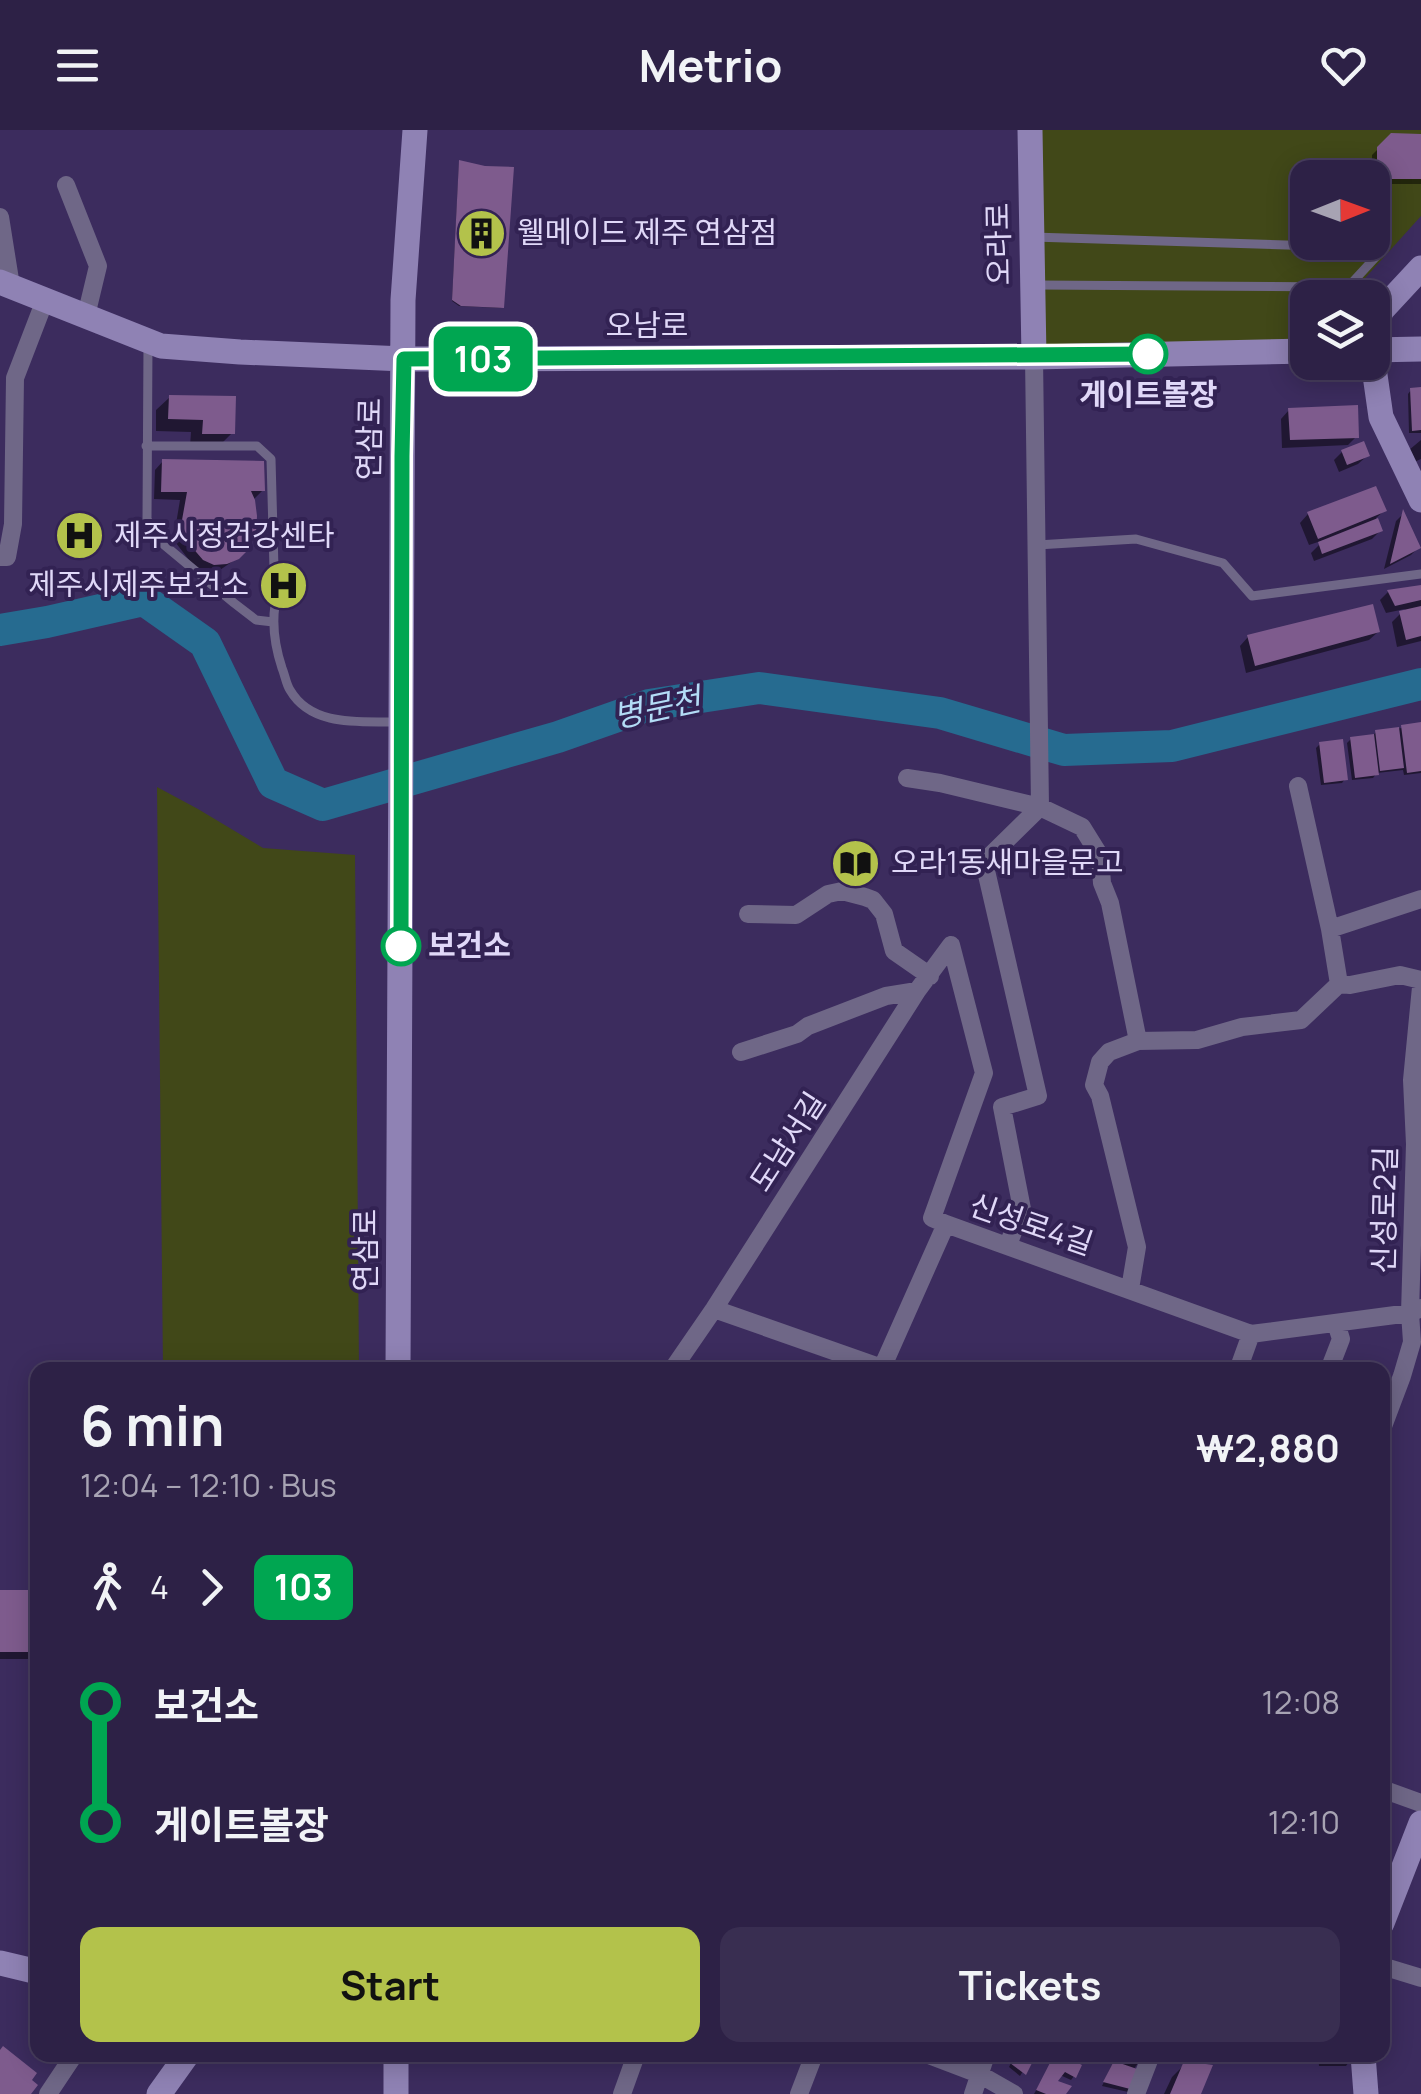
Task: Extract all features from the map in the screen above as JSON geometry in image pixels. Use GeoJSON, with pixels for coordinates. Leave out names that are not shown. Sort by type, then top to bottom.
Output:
{"type":"FeatureCollection","features":[{"type":"Feature","properties":{"kind":"street","name":"연삼로"},"geometry":{"type":"LineString","coordinates":[[398,1362],[403,300],[414,130]]}},
{"type":"Feature","properties":{"kind":"street","name":"오라로"},"geometry":{"type":"LineString","coordinates":[[1030,130],[1034,356]]}},
{"type":"Feature","properties":{"kind":"street"},"geometry":{"type":"LineString","coordinates":[[66,185],[98,266],[86,316]]}},
{"type":"Feature","properties":{"kind":"street"},"geometry":{"type":"LineString","coordinates":[[0,217],[6,284]]}},
{"type":"Feature","properties":{"kind":"street"},"geometry":{"type":"LineString","coordinates":[[1390,302],[1421,268]]}},
{"type":"Feature","properties":{"kind":"street","name":"오남로"},"geometry":{"type":"LineString","coordinates":[[6,284],[161,346],[240,352],[404,359],[1290,351]]}},
{"type":"Feature","properties":{"kind":"street"},"geometry":{"type":"LineString","coordinates":[[0,557],[7,556],[13,524],[7,374],[45,300]]}},
{"type":"Feature","properties":{"kind":"street"},"geometry":{"type":"LineString","coordinates":[[1390,351],[1421,350]]}},
{"type":"Feature","properties":{"kind":"street"},"geometry":{"type":"LineString","coordinates":[[1008,1245],[1022,1209],[1002,1107],[1038,1096],[984,862],[1040,807],[1034,356]]}},
{"type":"Feature","properties":{"kind":"street"},"geometry":{"type":"LineString","coordinates":[[1376,380],[1382,417],[1421,500]]}},
{"type":"Feature","properties":{"kind":"street"},"geometry":{"type":"LineString","coordinates":[[906,778],[1040,807],[1082,827],[1100,856],[1102,883],[1110,903],[1138,1041]]}},
{"type":"Feature","properties":{"kind":"street"},"geometry":{"type":"LineString","coordinates":[[1298,786],[1339,984]]}},
{"type":"Feature","properties":{"kind":"street"},"geometry":{"type":"LineString","coordinates":[[748,914],[796,915],[828,894],[865,896],[884,914],[894,951],[930,976]]}},
{"type":"Feature","properties":{"kind":"street"},"geometry":{"type":"LineString","coordinates":[[1330,929],[1421,899]]}},
{"type":"Feature","properties":{"kind":"street","name":"도남서길"},"geometry":{"type":"LineString","coordinates":[[677,1362],[951,945],[984,1073],[932,1218],[946,1224]]}},
{"type":"Feature","properties":{"kind":"street"},"geometry":{"type":"LineString","coordinates":[[1130,1289],[1137,1247],[1094,1085],[1100,1062],[1109,1052],[1138,1041],[1196,1040],[1242,1027],[1301,1020],[1339,984],[1400,975],[1421,984]]}},
{"type":"Feature","properties":{"kind":"street","name":"신성로2길"},"geometry":{"type":"LineString","coordinates":[[1390,1408],[1412,1342],[1416,1310],[1412,1080],[1421,984]]}},
{"type":"Feature","properties":{"kind":"street"},"geometry":{"type":"LineString","coordinates":[[741,1052],[797,1034],[868,1002],[918,991]]}},
{"type":"Feature","properties":{"kind":"street","name":"신성로4길"},"geometry":{"type":"LineString","coordinates":[[888,1362],[946,1224],[1251,1334],[1416,1310]]}},
{"type":"Feature","properties":{"kind":"street","name":"신성로4길"},"geometry":{"type":"LineString","coordinates":[[714,1308],[865,1362]]}},
{"type":"Feature","properties":{"kind":"street"},"geometry":{"type":"LineString","coordinates":[[1332,1362],[1341,1340],[1336,1322]]}},
{"type":"Feature","properties":{"kind":"street"},"geometry":{"type":"LineString","coordinates":[[1241,1362],[1251,1334]]}},
{"type":"Feature","properties":{"kind":"street"},"geometry":{"type":"LineString","coordinates":[[1390,1792],[1421,1803]]}},
{"type":"Feature","properties":{"kind":"street"},"geometry":{"type":"LineString","coordinates":[[1390,1901],[1420,1829]]}},
{"type":"Feature","properties":{"kind":"street"},"geometry":{"type":"LineString","coordinates":[[0,1963],[30,1970]]}},
{"type":"Feature","properties":{"kind":"street"},"geometry":{"type":"LineString","coordinates":[[1390,1968],[1421,1978]]}},
{"type":"Feature","properties":{"kind":"street"},"geometry":{"type":"LineString","coordinates":[[48,2094],[69,2062]]}},
{"type":"Feature","properties":{"kind":"street"},"geometry":{"type":"LineString","coordinates":[[396,2062],[396,2094]]}},
{"type":"Feature","properties":{"kind":"street"},"geometry":{"type":"LineString","coordinates":[[622,2094],[633,2062]]}},
{"type":"Feature","properties":{"kind":"street"},"geometry":{"type":"LineString","coordinates":[[799,2094],[811,2062]]}},
{"type":"Feature","properties":{"kind":"street"},"geometry":{"type":"LineString","coordinates":[[948,2062],[980,2074],[1014,2094]]}},
{"type":"Feature","properties":{"kind":"street"},"geometry":{"type":"LineString","coordinates":[[972,2094],[984,2062]]}},
{"type":"Feature","properties":{"kind":"street"},"geometry":{"type":"LineString","coordinates":[[1136,2094],[1148,2062]]}},
{"type":"Feature","properties":{"kind":"street"},"geometry":{"type":"LineString","coordinates":[[1364,2062],[1366,2094]]}},
{"type":"Feature","properties":{"kind":"lane"},"geometry":{"type":"LineString","coordinates":[[1030,237],[1384,248],[1348,287],[1032,285]]}},
{"type":"Feature","properties":{"kind":"lane"},"geometry":{"type":"LineString","coordinates":[[148,340],[147,519],[157,539],[256,620],[273,622]]}},
{"type":"Feature","properties":{"kind":"lane"},"geometry":{"type":"LineString","coordinates":[[146,446],[257,446],[271,459],[276,605],[273,622],[278,657],[290,691],[308,710],[332,720],[402,722]]}},
{"type":"Feature","properties":{"kind":"lane"},"geometry":{"type":"LineString","coordinates":[[1037,545],[1136,540],[1223,563],[1252,596],[1421,574]]}},
{"type":"Feature","properties":{"kind":"green space"},"geometry":{"type":"Polygon","coordinates":[[[1034,130],[1421,130],[1421,216],[1390,250],[1390,160],[1290,160],[1290,260],[1381,260],[1363,280],[1290,280],[1290,351],[1034,357],[1034,130]]]}},
{"type":"Feature","properties":{"kind":"green space"},"geometry":{"type":"Polygon","coordinates":[[[157,787],[263,848],[355,855],[359,1362],[163,1362],[157,787]]]}},
{"type":"Feature","properties":{"kind":"building"},"geometry":{"type":"Polygon","coordinates":[[[1391,133],[1421,134],[1421,179],[1390,179],[1390,160],[1377,160],[1377,147],[1391,133]]]}},
{"type":"Feature","properties":{"kind":"building","name":"웰메이드 제주 연삼점"},"geometry":{"type":"Polygon","coordinates":[[[459,160],[514,167],[504,308],[461,306],[452,300],[459,160]]]}},
{"type":"Feature","properties":{"kind":"building"},"geometry":{"type":"Polygon","coordinates":[[[1421,387],[1421,430],[1412,431],[1410,388],[1421,387]]]}},
{"type":"Feature","properties":{"kind":"building"},"geometry":{"type":"Polygon","coordinates":[[[169,395],[236,396],[235,434],[202,434],[203,420],[168,419],[169,395]]]}},
{"type":"Feature","properties":{"kind":"building"},"geometry":{"type":"Polygon","coordinates":[[[1358,405],[1359,438],[1290,440],[1288,408],[1358,405]]]}},
{"type":"Feature","properties":{"kind":"building"},"geometry":{"type":"Polygon","coordinates":[[[1364,441],[1370,456],[1347,465],[1341,450],[1364,441]]]}},
{"type":"Feature","properties":{"kind":"building"},"geometry":{"type":"Polygon","coordinates":[[[162,459],[264,461],[265,491],[251,491],[257,516],[256,534],[239,559],[214,565],[203,560],[191,546],[182,520],[187,492],[161,492],[162,459]]]}},
{"type":"Feature","properties":{"kind":"building"},"geometry":{"type":"Polygon","coordinates":[[[1376,486],[1387,511],[1318,539],[1307,512],[1376,486]]]}},
{"type":"Feature","properties":{"kind":"building"},"geometry":{"type":"Polygon","coordinates":[[[1403,509],[1421,548],[1390,564],[1403,509]]]}},
{"type":"Feature","properties":{"kind":"building"},"geometry":{"type":"Polygon","coordinates":[[[1378,518],[1383,531],[1322,554],[1318,542],[1378,518]]]}},
{"type":"Feature","properties":{"kind":"building"},"geometry":{"type":"Polygon","coordinates":[[[1421,585],[1421,600],[1395,606],[1387,590],[1421,585]]]}},
{"type":"Feature","properties":{"kind":"building"},"geometry":{"type":"Polygon","coordinates":[[[1373,604],[1380,632],[1255,666],[1247,635],[1373,604]]]}},
{"type":"Feature","properties":{"kind":"building"},"geometry":{"type":"Polygon","coordinates":[[[1421,606],[1421,636],[1406,640],[1399,611],[1421,606]]]}},
{"type":"Feature","properties":{"kind":"building"},"geometry":{"type":"Polygon","coordinates":[[[1421,722],[1421,771],[1407,773],[1401,725],[1421,722]]]}},
{"type":"Feature","properties":{"kind":"building"},"geometry":{"type":"Polygon","coordinates":[[[1399,727],[1404,768],[1380,771],[1375,730],[1399,727]]]}},
{"type":"Feature","properties":{"kind":"building"},"geometry":{"type":"Polygon","coordinates":[[[1374,734],[1379,775],[1355,778],[1350,737],[1374,734]]]}},
{"type":"Feature","properties":{"kind":"building"},"geometry":{"type":"Polygon","coordinates":[[[1343,739],[1348,780],[1324,783],[1319,742],[1343,739]]]}},
{"type":"Feature","properties":{"kind":"building"},"geometry":{"type":"Polygon","coordinates":[[[0,1590],[30,1590],[30,1652],[0,1652],[0,1590]]]}},
{"type":"Feature","properties":{"kind":"building"},"geometry":{"type":"Polygon","coordinates":[[[3,2046],[37,2073],[32,2080],[38,2085],[31,2094],[0,2094],[3,2046]]]}},
{"type":"Feature","properties":{"kind":"building"},"geometry":{"type":"Polygon","coordinates":[[[1011,2062],[1032,2062],[1026,2075],[1011,2062]]]}},
{"type":"Feature","properties":{"kind":"building"},"geometry":{"type":"Polygon","coordinates":[[[1050,2062],[1082,2065],[1076,2078],[1065,2072],[1058,2081],[1072,2086],[1066,2094],[1036,2090],[1050,2062]]]}},
{"type":"Feature","properties":{"kind":"building"},"geometry":{"type":"Polygon","coordinates":[[[1113,2062],[1140,2070],[1134,2090],[1103,2082],[1113,2062]]]}},
{"type":"Feature","properties":{"kind":"building"},"geometry":{"type":"Polygon","coordinates":[[[1184,2062],[1213,2065],[1201,2094],[1170,2094],[1184,2062]]]}},
{"type":"Feature","properties":{"kind":"waterway","name":"병문천"},"geometry":{"type":"LineString","coordinates":[[0,630],[144,600],[205,643],[273,783],[323,805],[558,737],[649,705],[759,688],[940,713],[1064,750],[1172,746],[1421,684]]}},
{"type":"Feature","properties":{"kind":"bus line","name":"103"},"geometry":{"type":"LineString","coordinates":[[401,946],[404,359],[1148,354]]}},
{"type":"Feature","properties":{"kind":"place","name":"웰메이드 제주 연삼점"},"geometry":{"type":"Point","coordinates":[482,233]}},
{"type":"Feature","properties":{"kind":"place","name":"게이트볼장"},"geometry":{"type":"Point","coordinates":[1148,354]}},
{"type":"Feature","properties":{"kind":"place","name":"제주시정건강센타"},"geometry":{"type":"Point","coordinates":[79,536]}},
{"type":"Feature","properties":{"kind":"place","name":"제주시제주보건소"},"geometry":{"type":"Point","coordinates":[284,585]}},
{"type":"Feature","properties":{"kind":"place","name":"오라1동새마을문고"},"geometry":{"type":"Point","coordinates":[856,863]}},
{"type":"Feature","properties":{"kind":"place","name":"보건소"},"geometry":{"type":"Point","coordinates":[401,946]}}]}
